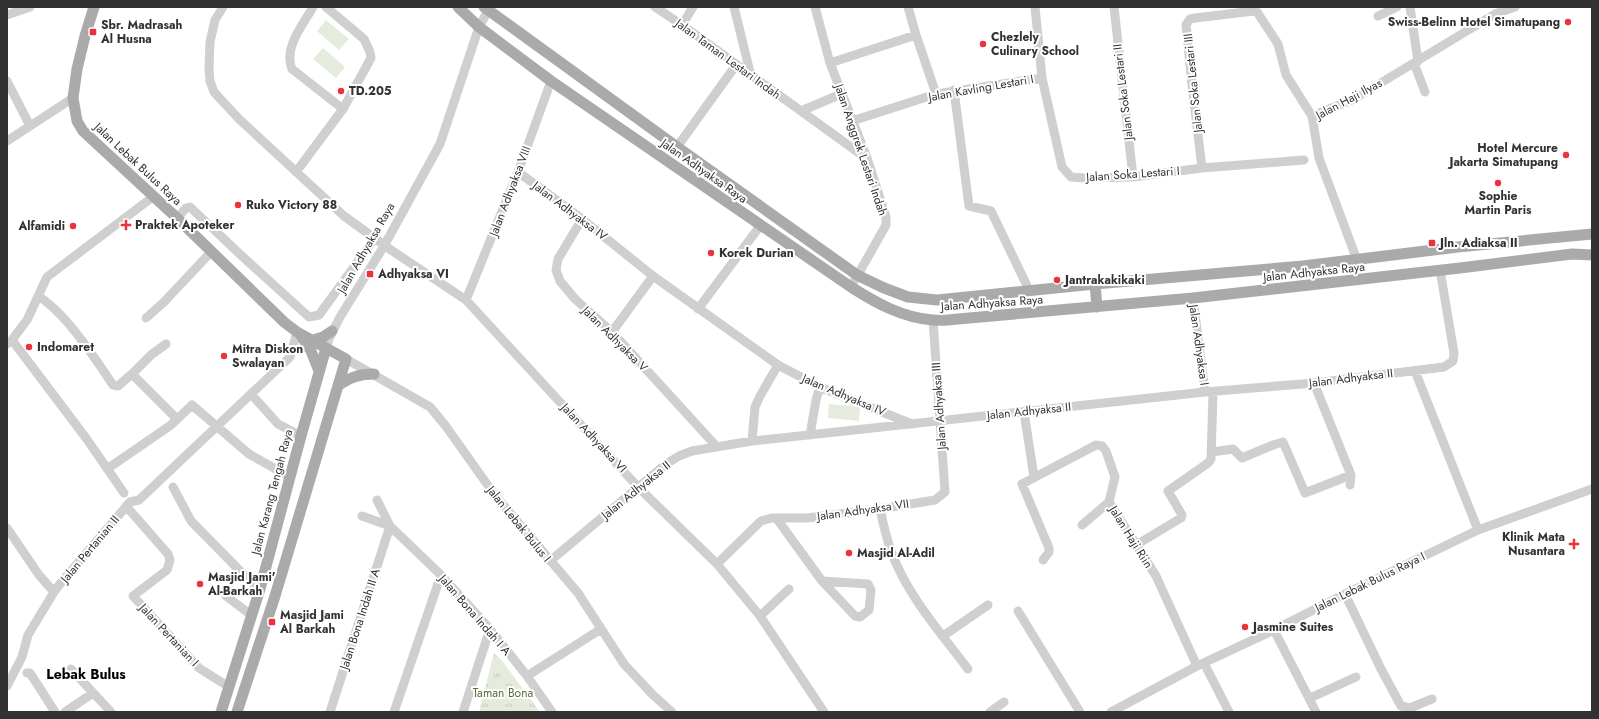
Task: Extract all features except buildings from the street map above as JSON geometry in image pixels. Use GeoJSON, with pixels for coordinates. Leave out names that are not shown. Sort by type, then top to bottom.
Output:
{"type":"FeatureCollection","features":[{"type":"Feature","properties":{"kind":"main road","name":"Jalan Lebak Bulus Raya"},"geometry":{"type":"LineString","coordinates":[[94,7],[78,62],[72,98],[77,121],[83,131],[178,218],[284,322],[298,332],[346,359]]}},
{"type":"Feature","properties":{"kind":"main road","name":"Jalan Adhyaksa Raya"},"geometry":{"type":"LineString","coordinates":[[458,7],[479,27],[551,81],[760,226],[850,287],[881,306],[913,317],[933,320],[966,319],[1193,298],[1572,254],[1592,255]]}},
{"type":"Feature","properties":{"kind":"main road","name":"Jalan Adhyaksa Raya"},"geometry":{"type":"LineString","coordinates":[[487,8],[677,147],[857,275],[884,288],[908,297],[937,300],[1029,290],[1303,266],[1458,247],[1592,234]]}},
{"type":"Feature","properties":{"kind":"main road"},"geometry":{"type":"LineString","coordinates":[[1095,284],[1097,307]]}},
{"type":"Feature","properties":{"kind":"main road"},"geometry":{"type":"LineString","coordinates":[[298,332],[311,351],[320,371]]}},
{"type":"Feature","properties":{"kind":"main road"},"geometry":{"type":"LineString","coordinates":[[313,340],[332,332]]}},
{"type":"Feature","properties":{"kind":"main road","name":"Jalan Karang Tengah Raya"},"geometry":{"type":"LineString","coordinates":[[221,712],[260,589],[326,348]]}},
{"type":"Feature","properties":{"kind":"main road"},"geometry":{"type":"LineString","coordinates":[[237,712],[275,596],[346,359]]}},
{"type":"Feature","properties":{"kind":"main road"},"geometry":{"type":"LineString","coordinates":[[339,385],[349,378],[361,374],[374,374]]}},
{"type":"Feature","properties":{"kind":"street"},"geometry":{"type":"LineString","coordinates":[[7,15],[30,7]]}},
{"type":"Feature","properties":{"kind":"street","name":"Jalan Adhyaksa VI"},"geometry":{"type":"LineString","coordinates":[[224,7],[215,20],[210,42],[210,81],[214,92],[239,119],[344,216],[384,246],[466,300],[638,487],[717,564],[760,616],[824,712]]}},
{"type":"Feature","properties":{"kind":"street"},"geometry":{"type":"LineString","coordinates":[[313,7],[291,46],[290,64],[292,69],[343,109]]}},
{"type":"Feature","properties":{"kind":"street"},"geometry":{"type":"LineString","coordinates":[[296,172],[343,109],[371,58],[368,46],[364,39],[326,7]]}},
{"type":"Feature","properties":{"kind":"street","name":"Jalan Taman Lestari Indah"},"geometry":{"type":"LineString","coordinates":[[655,7],[682,24],[751,76],[866,158]]}},
{"type":"Feature","properties":{"kind":"street"},"geometry":{"type":"LineString","coordinates":[[682,24],[694,7]]}},
{"type":"Feature","properties":{"kind":"street"},"geometry":{"type":"LineString","coordinates":[[734,7],[751,76]]}},
{"type":"Feature","properties":{"kind":"street"},"geometry":{"type":"LineString","coordinates":[[908,7],[936,94]]}},
{"type":"Feature","properties":{"kind":"street"},"geometry":{"type":"LineString","coordinates":[[1034,7],[1042,78]]}},
{"type":"Feature","properties":{"kind":"street","name":"Jalan Soka Lestari II"},"geometry":{"type":"LineString","coordinates":[[1114,7],[1133,176]]}},
{"type":"Feature","properties":{"kind":"street"},"geometry":{"type":"LineString","coordinates":[[1378,16],[1397,7]]}},
{"type":"Feature","properties":{"kind":"street"},"geometry":{"type":"LineString","coordinates":[[1410,7],[1416,62],[1426,92]]}},
{"type":"Feature","properties":{"kind":"street","name":"Jalan Haji Ilyas"},"geometry":{"type":"LineString","coordinates":[[1357,260],[1321,162],[1312,116],[1354,99],[1495,14],[1515,7]]}},
{"type":"Feature","properties":{"kind":"street"},"geometry":{"type":"LineString","coordinates":[[479,27],[487,8]]}},
{"type":"Feature","properties":{"kind":"street","name":"Jalan Anggrek Lestari Indah"},"geometry":{"type":"LineString","coordinates":[[818,8],[830,63],[866,158],[886,217],[886,225],[850,287]]}},
{"type":"Feature","properties":{"kind":"street","name":"Jalan Soka Lestari III"},"geometry":{"type":"LineString","coordinates":[[1202,168],[1186,24],[1190,19],[1231,13],[1257,12],[1278,44],[1286,75],[1312,116]]}},
{"type":"Feature","properties":{"kind":"street","name":"Jalan Adhyaksa Raya"},"geometry":{"type":"LineString","coordinates":[[326,348],[332,332],[384,246],[440,144],[479,27]]}},
{"type":"Feature","properties":{"kind":"street"},"geometry":{"type":"LineString","coordinates":[[830,63],[916,35]]}},
{"type":"Feature","properties":{"kind":"street"},"geometry":{"type":"LineString","coordinates":[[677,147],[736,65]]}},
{"type":"Feature","properties":{"kind":"street","name":"Jalan Kavling Lestari I"},"geometry":{"type":"LineString","coordinates":[[852,122],[936,94],[954,90],[1042,78]]}},
{"type":"Feature","properties":{"kind":"street","name":"Jalan Soka Lestari I"},"geometry":{"type":"LineString","coordinates":[[1042,78],[1062,167],[1071,177],[1133,176],[1202,168],[1304,160]]}},
{"type":"Feature","properties":{"kind":"street"},"geometry":{"type":"LineString","coordinates":[[7,81],[30,126]]}},
{"type":"Feature","properties":{"kind":"street","name":"Jalan Adhyaksa VIII"},"geometry":{"type":"LineString","coordinates":[[466,300],[518,172],[551,81]]}},
{"type":"Feature","properties":{"kind":"street"},"geometry":{"type":"LineString","coordinates":[[954,90],[969,206],[991,210],[1029,290]]}},
{"type":"Feature","properties":{"kind":"street"},"geometry":{"type":"LineString","coordinates":[[801,111],[842,94]]}},
{"type":"Feature","properties":{"kind":"street"},"geometry":{"type":"LineString","coordinates":[[7,141],[72,98]]}},
{"type":"Feature","properties":{"kind":"street","name":"Jalan Adhyaksa IV"},"geometry":{"type":"LineString","coordinates":[[518,172],[582,219],[653,276],[778,365],[820,388],[913,424]]}},
{"type":"Feature","properties":{"kind":"street"},"geometry":{"type":"LineString","coordinates":[[124,493],[86,438],[10,342],[28,320],[48,277],[154,196]]}},
{"type":"Feature","properties":{"kind":"street"},"geometry":{"type":"LineString","coordinates":[[178,218],[188,207],[190,207],[309,317],[319,315],[375,238]]}},
{"type":"Feature","properties":{"kind":"street","name":"Jalan Adhyaksa V"},"geometry":{"type":"LineString","coordinates":[[582,219],[558,259],[556,270],[560,281],[575,299],[612,332],[717,447]]}},
{"type":"Feature","properties":{"kind":"street"},"geometry":{"type":"LineString","coordinates":[[698,308],[760,226]]}},
{"type":"Feature","properties":{"kind":"street"},"geometry":{"type":"LineString","coordinates":[[146,318],[164,302],[212,251]]}},
{"type":"Feature","properties":{"kind":"street","name":"Jalan Adhyaksa II"},"geometry":{"type":"LineString","coordinates":[[550,561],[666,464],[679,456],[692,451],[752,441],[939,420],[1209,392],[1314,383],[1444,367],[1453,361],[1454,353],[1440,270]]}},
{"type":"Feature","properties":{"kind":"street"},"geometry":{"type":"LineString","coordinates":[[612,332],[653,276]]}},
{"type":"Feature","properties":{"kind":"street"},"geometry":{"type":"LineString","coordinates":[[38,296],[49,302],[85,344],[113,385],[118,386],[151,355],[166,344]]}},
{"type":"Feature","properties":{"kind":"street","name":"Jalan Adhyaksa I"},"geometry":{"type":"LineString","coordinates":[[1193,298],[1209,392],[1212,456]]}},
{"type":"Feature","properties":{"kind":"street","name":"Jalan Adhyaksa III"},"geometry":{"type":"LineString","coordinates":[[933,320],[945,492]]}},
{"type":"Feature","properties":{"kind":"street"},"geometry":{"type":"LineString","coordinates":[[126,506],[130,502],[139,500],[290,357],[298,332]]}},
{"type":"Feature","properties":{"kind":"street","name":"Jalan Lebak Bulus I"},"geometry":{"type":"LineString","coordinates":[[346,359],[430,407],[445,425],[494,494],[578,593],[624,664],[672,712]]}},
{"type":"Feature","properties":{"kind":"street"},"geometry":{"type":"LineString","coordinates":[[752,441],[755,407],[778,365]]}},
{"type":"Feature","properties":{"kind":"street"},"geometry":{"type":"LineString","coordinates":[[1415,370],[1478,530]]}},
{"type":"Feature","properties":{"kind":"street"},"geometry":{"type":"LineString","coordinates":[[132,374],[176,418]]}},
{"type":"Feature","properties":{"kind":"street"},"geometry":{"type":"LineString","coordinates":[[1314,383],[1351,475],[1350,485]]}},
{"type":"Feature","properties":{"kind":"street"},"geometry":{"type":"LineString","coordinates":[[810,435],[816,400],[820,388]]}},
{"type":"Feature","properties":{"kind":"street"},"geometry":{"type":"LineString","coordinates":[[251,394],[278,424],[301,436]]}},
{"type":"Feature","properties":{"kind":"street"},"geometry":{"type":"LineString","coordinates":[[107,469],[171,425],[176,418],[192,405],[249,454],[290,477]]}},
{"type":"Feature","properties":{"kind":"street"},"geometry":{"type":"LineString","coordinates":[[1024,412],[1034,477],[1023,483],[1022,486],[1049,548],[1049,552],[1043,560]]}},
{"type":"Feature","properties":{"kind":"street"},"geometry":{"type":"LineString","coordinates":[[1136,545],[1181,518],[1182,515],[1168,491],[1208,463],[1212,456],[1233,449],[1242,458],[1283,442],[1305,494],[1351,475]]}},
{"type":"Feature","properties":{"kind":"street","name":"Jalan Haji Riin"},"geometry":{"type":"LineString","coordinates":[[1034,477],[1096,445],[1102,446],[1116,477],[1109,502],[1156,576],[1201,664],[1229,712]]}},
{"type":"Feature","properties":{"kind":"street"},"geometry":{"type":"LineString","coordinates":[[173,487],[191,521],[250,581],[260,589]]}},
{"type":"Feature","properties":{"kind":"street","name":"Jalan Lebak Bulus Raya I"},"geometry":{"type":"LineString","coordinates":[[1111,712],[1201,664],[1478,530],[1592,489]]}},
{"type":"Feature","properties":{"kind":"street","name":"Jalan Adhyaksa VII"},"geometry":{"type":"LineString","coordinates":[[717,564],[761,521],[807,518],[880,509],[935,500],[945,492]]}},
{"type":"Feature","properties":{"kind":"street"},"geometry":{"type":"LineString","coordinates":[[1082,524],[1109,502]]}},
{"type":"Feature","properties":{"kind":"street","name":"Jalan Bona Indah I A"},"geometry":{"type":"LineString","coordinates":[[374,520],[379,504],[390,526],[441,575],[490,629],[527,676],[552,712]]}},
{"type":"Feature","properties":{"kind":"street","name":"Jalan Pertanian II"},"geometry":{"type":"LineString","coordinates":[[7,686],[22,657],[28,635],[54,592],[126,506]]}},
{"type":"Feature","properties":{"kind":"street","name":"Jalan Pertanian I"},"geometry":{"type":"LineString","coordinates":[[126,506],[168,554],[170,560],[168,570],[133,596],[199,668],[228,687]]}},
{"type":"Feature","properties":{"kind":"street"},"geometry":{"type":"LineString","coordinates":[[880,509],[891,550],[901,573],[917,601],[968,669]]}},
{"type":"Feature","properties":{"kind":"street","name":"Jalan Bona Indah I A"},"geometry":{"type":"LineString","coordinates":[[362,516],[390,526]]}},
{"type":"Feature","properties":{"kind":"street"},"geometry":{"type":"LineString","coordinates":[[777,519],[822,581],[855,616],[860,617],[869,610],[871,590],[868,584],[822,581]]}},
{"type":"Feature","properties":{"kind":"street","name":"Jalan Bona Indah II A"},"geometry":{"type":"LineString","coordinates":[[330,712],[390,526]]}},
{"type":"Feature","properties":{"kind":"street","name":"Jalan Pertanian II"},"geometry":{"type":"LineString","coordinates":[[7,528],[39,575],[54,592]]}},
{"type":"Feature","properties":{"kind":"street"},"geometry":{"type":"LineString","coordinates":[[394,712],[441,575]]}},
{"type":"Feature","properties":{"kind":"street"},"geometry":{"type":"LineString","coordinates":[[760,616],[788,589]]}},
{"type":"Feature","properties":{"kind":"street"},"geometry":{"type":"LineString","coordinates":[[1345,594],[1381,669],[1401,706],[1410,708],[1432,699]]}},
{"type":"Feature","properties":{"kind":"street"},"geometry":{"type":"LineString","coordinates":[[226,596],[251,615]]}},
{"type":"Feature","properties":{"kind":"street"},"geometry":{"type":"LineString","coordinates":[[943,636],[988,605]]}},
{"type":"Feature","properties":{"kind":"street"},"geometry":{"type":"LineString","coordinates":[[1018,611],[1080,712]]}},
{"type":"Feature","properties":{"kind":"street"},"geometry":{"type":"LineString","coordinates":[[463,712],[490,629]]}},
{"type":"Feature","properties":{"kind":"street"},"geometry":{"type":"LineString","coordinates":[[527,676],[601,629]]}},
{"type":"Feature","properties":{"kind":"street"},"geometry":{"type":"LineString","coordinates":[[1274,630],[1316,712]]}},
{"type":"Feature","properties":{"kind":"street"},"geometry":{"type":"LineString","coordinates":[[71,669],[111,712]]}},
{"type":"Feature","properties":{"kind":"street"},"geometry":{"type":"LineString","coordinates":[[26,673],[30,673],[55,712]]}},
{"type":"Feature","properties":{"kind":"street"},"geometry":{"type":"LineString","coordinates":[[1310,698],[1356,677]]}},
{"type":"Feature","properties":{"kind":"street"},"geometry":{"type":"LineString","coordinates":[[65,712],[93,693]]}},
{"type":"Feature","properties":{"kind":"street"},"geometry":{"type":"LineString","coordinates":[[990,712],[1004,702]]}},
{"type":"Feature","properties":{"kind":"green space"},"geometry":{"type":"Polygon","coordinates":[[[326,20],[349,39],[339,50],[317,31],[326,20]]]}},
{"type":"Feature","properties":{"kind":"green space"},"geometry":{"type":"Polygon","coordinates":[[[323,48],[345,67],[336,78],[313,59],[323,48]]]}},
{"type":"Feature","properties":{"kind":"green space"},"geometry":{"type":"Polygon","coordinates":[[[829,404],[860,407],[859,421],[828,418],[829,404]]]}},
{"type":"Feature","properties":{"kind":"green space","name":"Taman Bona"},"geometry":{"type":"Polygon","coordinates":[[[494,653],[503,662],[540,712],[479,712],[494,653]]]}},
{"type":"Feature","properties":{"kind":"place","name":"Swiss-Belinn Hotel Simatupang"},"geometry":{"type":"Point","coordinates":[1568,22]}},
{"type":"Feature","properties":{"kind":"place","name":"Sbr. Madrasah Al Husna"},"geometry":{"type":"Point","coordinates":[93,32]}},
{"type":"Feature","properties":{"kind":"place","name":"Chezlely Culinary School"},"geometry":{"type":"Point","coordinates":[983,44]}},
{"type":"Feature","properties":{"kind":"place","name":"TD.205"},"geometry":{"type":"Point","coordinates":[341,91]}},
{"type":"Feature","properties":{"kind":"place","name":"Hotel Mercure Jakarta Simatupang"},"geometry":{"type":"Point","coordinates":[1566,155]}},
{"type":"Feature","properties":{"kind":"place","name":"Sophie Martin Paris"},"geometry":{"type":"Point","coordinates":[1498,183]}},
{"type":"Feature","properties":{"kind":"place","name":"Ruko Victory 88"},"geometry":{"type":"Point","coordinates":[238,205]}},
{"type":"Feature","properties":{"kind":"place","name":"Praktek Apoteker"},"geometry":{"type":"Point","coordinates":[126,225]}},
{"type":"Feature","properties":{"kind":"place","name":"Alfamidi"},"geometry":{"type":"Point","coordinates":[73,226]}},
{"type":"Feature","properties":{"kind":"place","name":"Jln. Adiaksa II"},"geometry":{"type":"Point","coordinates":[1432,243]}},
{"type":"Feature","properties":{"kind":"place","name":"Korek Durian"},"geometry":{"type":"Point","coordinates":[711,253]}},
{"type":"Feature","properties":{"kind":"place","name":"Adhyaksa VI"},"geometry":{"type":"Point","coordinates":[370,274]}},
{"type":"Feature","properties":{"kind":"place","name":"Jantrakakikaki"},"geometry":{"type":"Point","coordinates":[1057,280]}},
{"type":"Feature","properties":{"kind":"place","name":"Indomaret"},"geometry":{"type":"Point","coordinates":[29,347]}},
{"type":"Feature","properties":{"kind":"place","name":"Mitra Diskon Swalayan"},"geometry":{"type":"Point","coordinates":[224,356]}},
{"type":"Feature","properties":{"kind":"place","name":"Klinik Mata Nusantara"},"geometry":{"type":"Point","coordinates":[1574,544]}},
{"type":"Feature","properties":{"kind":"place","name":"Masjid Al-Adil"},"geometry":{"type":"Point","coordinates":[849,553]}},
{"type":"Feature","properties":{"kind":"place","name":"Masjid Jami' Al-Barkah"},"geometry":{"type":"Point","coordinates":[200,584]}},
{"type":"Feature","properties":{"kind":"place","name":"Masjid Jami Al Barkah"},"geometry":{"type":"Point","coordinates":[272,622]}},
{"type":"Feature","properties":{"kind":"place","name":"Jasmine Suites"},"geometry":{"type":"Point","coordinates":[1245,627]}},
{"type":"Feature","properties":{"kind":"district","name":"Lebak Bulus"},"geometry":{"type":"Point","coordinates":[86,674]}}]}
